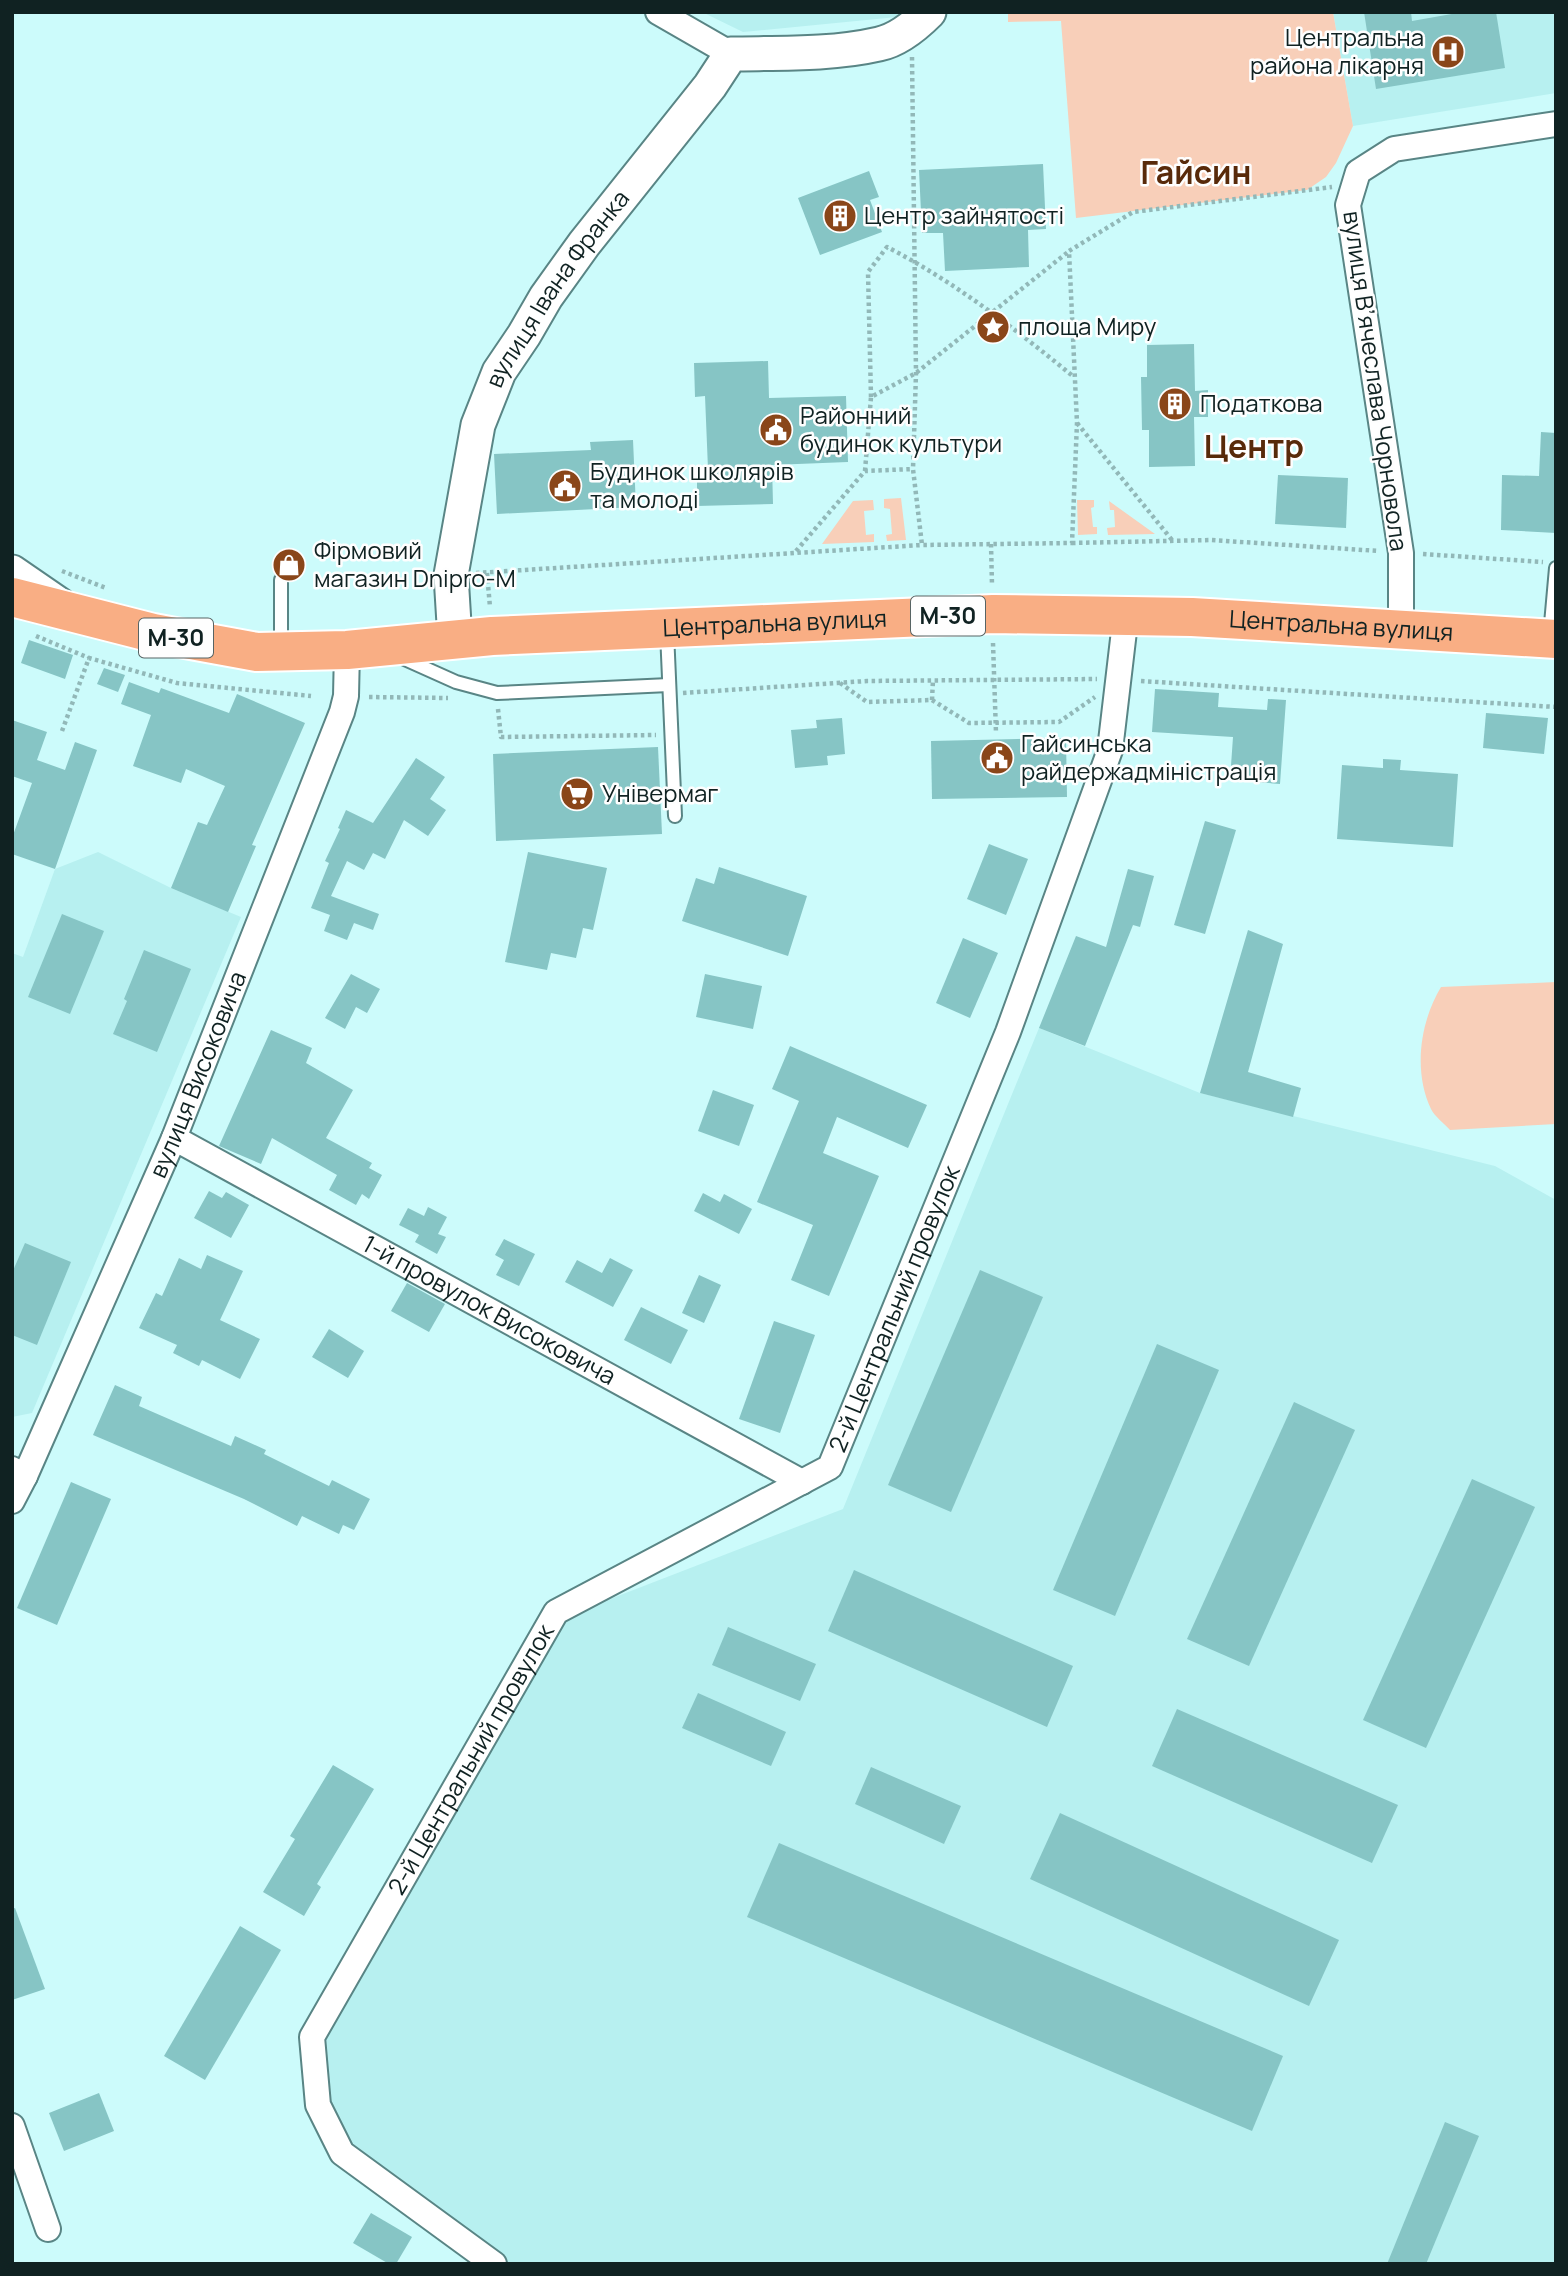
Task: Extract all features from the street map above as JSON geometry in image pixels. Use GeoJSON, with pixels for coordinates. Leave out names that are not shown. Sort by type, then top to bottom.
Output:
{"type":"FeatureCollection","features":[{"type":"Feature","properties":{"kind":"highway","name":"М-30"},"geometry":{"type":"LineString","coordinates":[[12,597],[74,614]]}},
{"type":"Feature","properties":{"kind":"highway","name":"Центральна вулиця"},"geometry":{"type":"LineString","coordinates":[[74,614],[184,640],[257,652],[362,649],[492,636],[993,614],[1126,614],[1553,639]]}},
{"type":"Feature","properties":{"kind":"street"},"geometry":{"type":"LineString","coordinates":[[658,12],[731,54],[796,53],[881,44],[920,20]]}},
{"type":"Feature","properties":{"kind":"street","name":"вулиця Івана Франка"},"geometry":{"type":"LineString","coordinates":[[455,640],[451,575],[478,425],[499,372],[546,297],[584,244],[710,86],[731,54]]}},
{"type":"Feature","properties":{"kind":"street","name":"вулиця Вʼячеслава Чорновола"},"geometry":{"type":"LineString","coordinates":[[1401,629],[1401,553],[1348,205],[1354,185],[1358,172],[1394,149],[1556,124]]}},
{"type":"Feature","properties":{"kind":"street","name":"Центральна вулиця"},"geometry":{"type":"LineString","coordinates":[[12,572],[74,614]]}},
{"type":"Feature","properties":{"kind":"street","name":"2-й Центральний провулок"},"geometry":{"type":"LineString","coordinates":[[494,2264],[342,2153],[318,2105],[312,2037],[556,1612],[830,1467],[1008,1031],[1110,751],[1126,614]]}},
{"type":"Feature","properties":{"kind":"street","name":"вулиця Високовича"},"geometry":{"type":"LineString","coordinates":[[12,1501],[19,1473],[174,1138],[342,712],[347,688],[362,649]]}},
{"type":"Feature","properties":{"kind":"street","name":"1-й провулок Високовича"},"geometry":{"type":"LineString","coordinates":[[174,1138],[802,1482]]}},
{"type":"Feature","properties":{"kind":"street"},"geometry":{"type":"LineString","coordinates":[[12,2126],[48,2229]]}},
{"type":"Feature","properties":{"kind":"lane"},"geometry":{"type":"LineString","coordinates":[[1553,639],[1556,565]]}},
{"type":"Feature","properties":{"kind":"lane"},"geometry":{"type":"LineString","coordinates":[[281,580],[281,652]]}},
{"type":"Feature","properties":{"kind":"lane"},"geometry":{"type":"LineString","coordinates":[[667,629],[675,816]]}},
{"type":"Feature","properties":{"kind":"lane"},"geometry":{"type":"LineString","coordinates":[[362,649],[496,693],[669,685]]}},
{"type":"Feature","properties":{"kind":"path"},"geometry":{"type":"LineString","coordinates":[[920,20],[914,261],[916,373],[912,469],[922,545]]}},
{"type":"Feature","properties":{"kind":"path"},"geometry":{"type":"LineString","coordinates":[[872,397],[916,373],[1069,251],[1133,212],[1354,185]]}},
{"type":"Feature","properties":{"kind":"path"},"geometry":{"type":"LineString","coordinates":[[795,552],[865,471],[872,397],[868,272],[887,247],[914,261],[993,312],[1075,377]]}},
{"type":"Feature","properties":{"kind":"path"},"geometry":{"type":"LineString","coordinates":[[1069,251],[1076,423],[1073,543]]}},
{"type":"Feature","properties":{"kind":"path"},"geometry":{"type":"LineString","coordinates":[[1076,423],[1172,540]]}},
{"type":"Feature","properties":{"kind":"path"},"geometry":{"type":"LineString","coordinates":[[865,471],[912,469]]}},
{"type":"Feature","properties":{"kind":"path"},"geometry":{"type":"LineString","coordinates":[[451,575],[922,545],[1172,540],[1556,565]]}},
{"type":"Feature","properties":{"kind":"path"},"geometry":{"type":"LineString","coordinates":[[991,544],[992,585]]}},
{"type":"Feature","properties":{"kind":"path"},"geometry":{"type":"LineString","coordinates":[[59,570],[107,589]]}},
{"type":"Feature","properties":{"kind":"path"},"geometry":{"type":"LineString","coordinates":[[487,573],[491,614]]}},
{"type":"Feature","properties":{"kind":"path"},"geometry":{"type":"LineString","coordinates":[[29,633],[89,658],[177,684],[311,696]]}},
{"type":"Feature","properties":{"kind":"path"},"geometry":{"type":"LineString","coordinates":[[993,643],[996,733]]}},
{"type":"Feature","properties":{"kind":"path"},"geometry":{"type":"LineString","coordinates":[[62,731],[89,658]]}},
{"type":"Feature","properties":{"kind":"path"},"geometry":{"type":"LineString","coordinates":[[932,700],[933,680]]}},
{"type":"Feature","properties":{"kind":"path"},"geometry":{"type":"LineString","coordinates":[[839,682],[867,702],[932,700],[969,723],[1059,722],[1101,692]]}},
{"type":"Feature","properties":{"kind":"path"},"geometry":{"type":"LineString","coordinates":[[496,693],[501,737],[671,735]]}},
{"type":"Feature","properties":{"kind":"path"},"geometry":{"type":"LineString","coordinates":[[369,696],[457,699]]}},
{"type":"Feature","properties":{"kind":"shaded area"},"geometry":{"type":"Polygon","coordinates":[[[702,12],[902,12],[897,17],[743,32],[702,12]]]}},
{"type":"Feature","properties":{"kind":"shaded area"},"geometry":{"type":"Polygon","coordinates":[[[1008,12],[1333,12],[1353,126],[1336,163],[1326,177],[1307,190],[1076,218],[1061,21],[1008,22],[1008,12]]]}},
{"type":"Feature","properties":{"kind":"shaded area","name":"Центральна района лікарня"},"geometry":{"type":"Polygon","coordinates":[[[1333,12],[1556,12],[1556,93],[1353,126],[1333,12]]]}},
{"type":"Feature","properties":{"kind":"shaded area"},"geometry":{"type":"Polygon","coordinates":[[[901,498],[906,540],[887,541],[886,535],[892,534],[890,509],[884,508],[884,499],[901,498]]]}},
{"type":"Feature","properties":{"kind":"shaded area"},"geometry":{"type":"Polygon","coordinates":[[[873,500],[874,510],[864,511],[866,535],[874,534],[874,542],[822,544],[853,501],[873,500]]]}},
{"type":"Feature","properties":{"kind":"shaded area"},"geometry":{"type":"Polygon","coordinates":[[[1077,500],[1094,500],[1094,507],[1091,508],[1093,527],[1097,527],[1097,534],[1078,535],[1077,500]]]}},
{"type":"Feature","properties":{"kind":"shaded area"},"geometry":{"type":"Polygon","coordinates":[[[1109,501],[1155,534],[1108,535],[1107,528],[1115,527],[1114,510],[1110,510],[1109,501]]]}},
{"type":"Feature","properties":{"kind":"shaded area"},"geometry":{"type":"Polygon","coordinates":[[[98,852],[171,888],[241,917],[32,1413],[12,1417],[12,953],[23,957],[55,869],[98,852]]]}},
{"type":"Feature","properties":{"kind":"shaded area"},"geometry":{"type":"Polygon","coordinates":[[[1556,982],[1556,1124],[1450,1130],[1431,1109],[1422,1079],[1421,1047],[1424,1031],[1441,987],[1556,982]]]}},
{"type":"Feature","properties":{"kind":"shaded area"},"geometry":{"type":"Polygon","coordinates":[[[1039,1028],[1200,1093],[1495,1166],[1556,1200],[1556,2264],[507,2264],[348,2148],[324,2103],[318,2039],[561,1618],[843,1509],[1039,1028]]]}},
{"type":"Feature","properties":{"kind":"building"},"geometry":{"type":"Polygon","coordinates":[[[1364,12],[1411,12],[1412,21],[1463,12],[1496,12],[1505,68],[1376,89],[1364,12]]]}},
{"type":"Feature","properties":{"kind":"building"},"geometry":{"type":"Polygon","coordinates":[[[1043,164],[1046,229],[1028,230],[1029,267],[945,271],[943,233],[922,233],[919,170],[1043,164]]]}},
{"type":"Feature","properties":{"kind":"building","name":"Центр зайнятості"},"geometry":{"type":"Polygon","coordinates":[[[869,171],[879,197],[870,200],[882,232],[820,255],[798,198],[869,171]]]}},
{"type":"Feature","properties":{"kind":"building","name":"Податкова"},"geometry":{"type":"Polygon","coordinates":[[[1194,344],[1195,391],[1208,390],[1208,417],[1194,417],[1195,466],[1149,467],[1149,430],[1142,430],[1141,377],[1147,377],[1147,345],[1194,344]]]}},
{"type":"Feature","properties":{"kind":"building","name":"Районний будинок культури"},"geometry":{"type":"Polygon","coordinates":[[[768,361],[769,398],[846,396],[848,462],[772,465],[773,504],[697,506],[697,469],[708,469],[705,396],[695,397],[694,363],[768,361]]]}},
{"type":"Feature","properties":{"kind":"building"},"geometry":{"type":"Polygon","coordinates":[[[1541,432],[1556,433],[1556,533],[1501,530],[1502,475],[1539,476],[1541,432]]]}},
{"type":"Feature","properties":{"kind":"building","name":"Будинок школярів та молоді"},"geometry":{"type":"Polygon","coordinates":[[[633,440],[636,507],[497,514],[494,454],[591,450],[590,442],[633,440]]]}},
{"type":"Feature","properties":{"kind":"building"},"geometry":{"type":"Polygon","coordinates":[[[1278,475],[1348,478],[1346,528],[1275,524],[1278,475]]]}},
{"type":"Feature","properties":{"kind":"building"},"geometry":{"type":"Polygon","coordinates":[[[29,640],[73,655],[65,679],[21,663],[29,640]]]}},
{"type":"Feature","properties":{"kind":"building"},"geometry":{"type":"Polygon","coordinates":[[[104,668],[125,675],[118,692],[97,684],[104,668]]]}},
{"type":"Feature","properties":{"kind":"building"},"geometry":{"type":"Polygon","coordinates":[[[129,682],[159,693],[161,688],[229,713],[237,694],[305,723],[252,845],[256,846],[228,912],[171,888],[198,822],[207,825],[225,786],[186,769],[181,783],[133,766],[151,715],[121,704],[129,682]]]}},
{"type":"Feature","properties":{"kind":"building"},"geometry":{"type":"Polygon","coordinates":[[[1155,689],[1219,693],[1218,707],[1267,710],[1268,699],[1286,700],[1280,784],[1230,780],[1233,737],[1152,732],[1155,689]]]}},
{"type":"Feature","properties":{"kind":"building"},"geometry":{"type":"Polygon","coordinates":[[[1486,713],[1548,718],[1544,754],[1483,748],[1486,713]]]}},
{"type":"Feature","properties":{"kind":"building"},"geometry":{"type":"Polygon","coordinates":[[[842,718],[845,754],[827,756],[828,765],[795,768],[791,730],[817,728],[816,720],[842,718]]]}},
{"type":"Feature","properties":{"kind":"building"},"geometry":{"type":"Polygon","coordinates":[[[12,720],[47,732],[37,760],[65,770],[75,742],[97,750],[55,869],[12,854],[12,838],[32,783],[12,776],[12,720]]]}},
{"type":"Feature","properties":{"kind":"building"},"geometry":{"type":"Polygon","coordinates":[[[1066,738],[1067,797],[932,799],[931,741],[1066,738]]]}},
{"type":"Feature","properties":{"kind":"building","name":"Універмаг"},"geometry":{"type":"Polygon","coordinates":[[[658,747],[662,834],[496,841],[493,754],[658,747]]]}},
{"type":"Feature","properties":{"kind":"building"},"geometry":{"type":"Polygon","coordinates":[[[416,758],[445,777],[430,799],[446,810],[428,836],[404,820],[385,859],[373,853],[364,870],[347,861],[331,896],[379,914],[373,930],[354,923],[347,940],[324,931],[330,915],[311,908],[329,863],[325,861],[346,810],[373,823],[416,758]]]}},
{"type":"Feature","properties":{"kind":"building"},"geometry":{"type":"Polygon","coordinates":[[[1383,759],[1401,760],[1400,770],[1458,774],[1453,847],[1337,839],[1342,765],[1383,768],[1383,759]]]}},
{"type":"Feature","properties":{"kind":"building"},"geometry":{"type":"Polygon","coordinates":[[[1205,821],[1236,830],[1205,934],[1174,925],[1205,821]]]}},
{"type":"Feature","properties":{"kind":"building"},"geometry":{"type":"Polygon","coordinates":[[[989,844],[1028,859],[1006,915],[967,899],[989,844]]]}},
{"type":"Feature","properties":{"kind":"building"},"geometry":{"type":"Polygon","coordinates":[[[528,852],[607,868],[593,930],[583,928],[576,958],[551,953],[547,970],[505,962],[528,852]]]}},
{"type":"Feature","properties":{"kind":"building"},"geometry":{"type":"Polygon","coordinates":[[[719,867],[807,896],[788,956],[682,921],[696,878],[714,884],[719,867]]]}},
{"type":"Feature","properties":{"kind":"building"},"geometry":{"type":"Polygon","coordinates":[[[1128,869],[1154,876],[1140,927],[1133,925],[1085,1046],[1039,1028],[1076,936],[1106,947],[1128,869]]]}},
{"type":"Feature","properties":{"kind":"building"},"geometry":{"type":"Polygon","coordinates":[[[62,914],[104,931],[70,1014],[28,997],[62,914]]]}},
{"type":"Feature","properties":{"kind":"building"},"geometry":{"type":"Polygon","coordinates":[[[1248,930],[1283,944],[1248,1072],[1301,1088],[1293,1117],[1200,1093],[1248,930]]]}},
{"type":"Feature","properties":{"kind":"building"},"geometry":{"type":"Polygon","coordinates":[[[963,938],[998,953],[970,1018],[936,1003],[963,938]]]}},
{"type":"Feature","properties":{"kind":"building"},"geometry":{"type":"Polygon","coordinates":[[[144,950],[191,969],[157,1052],[113,1034],[144,950]]]}},
{"type":"Feature","properties":{"kind":"building"},"geometry":{"type":"Polygon","coordinates":[[[351,974],[380,989],[367,1013],[356,1007],[345,1029],[325,1018],[351,974]]]}},
{"type":"Feature","properties":{"kind":"building"},"geometry":{"type":"Polygon","coordinates":[[[705,974],[762,986],[753,1029],[696,1017],[705,974]]]}},
{"type":"Feature","properties":{"kind":"building"},"geometry":{"type":"Polygon","coordinates":[[[271,1030],[312,1048],[306,1063],[353,1090],[326,1138],[372,1163],[369,1168],[382,1175],[369,1199],[362,1194],[356,1205],[329,1190],[337,1175],[272,1138],[261,1164],[219,1146],[271,1030]]]}},
{"type":"Feature","properties":{"kind":"building"},"geometry":{"type":"Polygon","coordinates":[[[790,1046],[927,1105],[908,1148],[837,1117],[823,1153],[879,1176],[829,1296],[791,1280],[813,1225],[757,1202],[799,1101],[772,1089],[790,1046]]]}},
{"type":"Feature","properties":{"kind":"building"},"geometry":{"type":"Polygon","coordinates":[[[713,1090],[754,1105],[739,1146],[698,1131],[713,1090]]]}},
{"type":"Feature","properties":{"kind":"building"},"geometry":{"type":"Polygon","coordinates":[[[209,1191],[222,1198],[226,1192],[249,1205],[231,1238],[194,1218],[209,1191]]]}},
{"type":"Feature","properties":{"kind":"building"},"geometry":{"type":"Polygon","coordinates":[[[703,1193],[720,1202],[724,1194],[752,1209],[739,1234],[694,1211],[703,1193]]]}},
{"type":"Feature","properties":{"kind":"building"},"geometry":{"type":"Polygon","coordinates":[[[428,1207],[447,1217],[438,1234],[446,1237],[437,1254],[415,1242],[419,1235],[399,1225],[408,1208],[424,1216],[428,1207]]]}},
{"type":"Feature","properties":{"kind":"building"},"geometry":{"type":"Polygon","coordinates":[[[504,1239],[535,1254],[519,1286],[496,1275],[504,1260],[495,1255],[504,1239]]]}},
{"type":"Feature","properties":{"kind":"building"},"geometry":{"type":"Polygon","coordinates":[[[25,1243],[71,1262],[37,1345],[12,1335],[12,1273],[25,1243]]]}},
{"type":"Feature","properties":{"kind":"building"},"geometry":{"type":"Polygon","coordinates":[[[207,1255],[243,1271],[220,1320],[260,1339],[240,1379],[202,1360],[199,1366],[173,1353],[177,1345],[139,1328],[156,1293],[162,1296],[179,1258],[201,1269],[207,1255]]]}},
{"type":"Feature","properties":{"kind":"building"},"geometry":{"type":"Polygon","coordinates":[[[610,1258],[633,1270],[613,1307],[565,1282],[577,1260],[602,1273],[610,1258]]]}},
{"type":"Feature","properties":{"kind":"building"},"geometry":{"type":"Polygon","coordinates":[[[980,1270],[1043,1297],[951,1512],[888,1485],[980,1270]]]}},
{"type":"Feature","properties":{"kind":"building"},"geometry":{"type":"Polygon","coordinates":[[[699,1275],[721,1285],[704,1323],[682,1313],[699,1275]]]}},
{"type":"Feature","properties":{"kind":"building"},"geometry":{"type":"Polygon","coordinates":[[[407,1283],[445,1304],[429,1332],[391,1311],[407,1283]]]}},
{"type":"Feature","properties":{"kind":"building"},"geometry":{"type":"Polygon","coordinates":[[[641,1307],[688,1330],[671,1364],[624,1340],[641,1307]]]}},
{"type":"Feature","properties":{"kind":"building"},"geometry":{"type":"Polygon","coordinates":[[[774,1321],[815,1335],[780,1433],[739,1419],[774,1321]]]}},
{"type":"Feature","properties":{"kind":"building"},"geometry":{"type":"Polygon","coordinates":[[[329,1329],[364,1351],[348,1378],[312,1357],[329,1329]]]}},
{"type":"Feature","properties":{"kind":"building"},"geometry":{"type":"Polygon","coordinates":[[[1157,1344],[1219,1370],[1115,1616],[1053,1590],[1157,1344]]]}},
{"type":"Feature","properties":{"kind":"building"},"geometry":{"type":"Polygon","coordinates":[[[115,1385],[142,1397],[139,1406],[231,1446],[235,1436],[266,1450],[264,1454],[329,1486],[332,1480],[370,1499],[354,1530],[343,1525],[339,1534],[302,1516],[297,1526],[244,1499],[93,1435],[115,1385]]]}},
{"type":"Feature","properties":{"kind":"building"},"geometry":{"type":"Polygon","coordinates":[[[1294,1402],[1355,1430],[1249,1666],[1187,1639],[1294,1402]]]}},
{"type":"Feature","properties":{"kind":"building"},"geometry":{"type":"Polygon","coordinates":[[[1472,1479],[1535,1507],[1426,1748],[1363,1720],[1472,1479]]]}},
{"type":"Feature","properties":{"kind":"building"},"geometry":{"type":"Polygon","coordinates":[[[71,1482],[111,1499],[57,1625],[17,1608],[71,1482]]]}},
{"type":"Feature","properties":{"kind":"building"},"geometry":{"type":"Polygon","coordinates":[[[854,1570],[1073,1666],[1047,1727],[828,1631],[854,1570]]]}},
{"type":"Feature","properties":{"kind":"building"},"geometry":{"type":"Polygon","coordinates":[[[728,1627],[816,1664],[800,1701],[712,1665],[728,1627]]]}},
{"type":"Feature","properties":{"kind":"building"},"geometry":{"type":"Polygon","coordinates":[[[698,1693],[786,1732],[771,1766],[682,1728],[698,1693]]]}},
{"type":"Feature","properties":{"kind":"building"},"geometry":{"type":"Polygon","coordinates":[[[1177,1709],[1398,1805],[1372,1863],[1152,1766],[1177,1709]]]}},
{"type":"Feature","properties":{"kind":"building"},"geometry":{"type":"Polygon","coordinates":[[[333,1765],[374,1789],[317,1884],[321,1887],[304,1916],[263,1892],[295,1839],[290,1836],[333,1765]]]}},
{"type":"Feature","properties":{"kind":"building"},"geometry":{"type":"Polygon","coordinates":[[[871,1767],[961,1806],[944,1844],[855,1804],[871,1767]]]}},
{"type":"Feature","properties":{"kind":"building"},"geometry":{"type":"Polygon","coordinates":[[[1060,1813],[1339,1940],[1309,2006],[1030,1879],[1060,1813]]]}},
{"type":"Feature","properties":{"kind":"building"},"geometry":{"type":"Polygon","coordinates":[[[779,1843],[1283,2056],[1252,2131],[747,1917],[779,1843]]]}},
{"type":"Feature","properties":{"kind":"building"},"geometry":{"type":"Polygon","coordinates":[[[15,1908],[45,1989],[12,2000],[12,1909],[15,1908]]]}},
{"type":"Feature","properties":{"kind":"building"},"geometry":{"type":"Polygon","coordinates":[[[240,1926],[281,1950],[205,2080],[164,2056],[240,1926]]]}},
{"type":"Feature","properties":{"kind":"building"},"geometry":{"type":"Polygon","coordinates":[[[99,2093],[114,2131],[64,2151],[49,2113],[99,2093]]]}},
{"type":"Feature","properties":{"kind":"building"},"geometry":{"type":"Polygon","coordinates":[[[1445,2122],[1479,2136],[1426,2264],[1387,2264],[1445,2122]]]}},
{"type":"Feature","properties":{"kind":"building"},"geometry":{"type":"Polygon","coordinates":[[[371,2213],[412,2237],[396,2264],[389,2264],[353,2243],[371,2213]]]}},
{"type":"Feature","properties":{"kind":"place","name":"Центральна района лікарня"},"geometry":{"type":"Point","coordinates":[1448,52]}},
{"type":"Feature","properties":{"kind":"place","name":"Центр зайнятості"},"geometry":{"type":"Point","coordinates":[840,216]}},
{"type":"Feature","properties":{"kind":"place","name":"площа Миру"},"geometry":{"type":"Point","coordinates":[993,327]}},
{"type":"Feature","properties":{"kind":"place","name":"Податкова"},"geometry":{"type":"Point","coordinates":[1175,404]}},
{"type":"Feature","properties":{"kind":"place","name":"Районний будинок культури"},"geometry":{"type":"Point","coordinates":[776,430]}},
{"type":"Feature","properties":{"kind":"place","name":"Будинок школярів та молоді"},"geometry":{"type":"Point","coordinates":[565,486]}},
{"type":"Feature","properties":{"kind":"place","name":"Фірмовий магазин Dnipro-M"},"geometry":{"type":"Point","coordinates":[289,565]}},
{"type":"Feature","properties":{"kind":"place","name":"Гайсинська райдержадміністрація"},"geometry":{"type":"Point","coordinates":[997,758]}},
{"type":"Feature","properties":{"kind":"place","name":"Універмаг"},"geometry":{"type":"Point","coordinates":[577,794]}},
{"type":"Feature","properties":{"kind":"district","name":"Гайсин"},"geometry":{"type":"Point","coordinates":[1196,173]}},
{"type":"Feature","properties":{"kind":"district","name":"Центр"},"geometry":{"type":"Point","coordinates":[1254,447]}}]}
